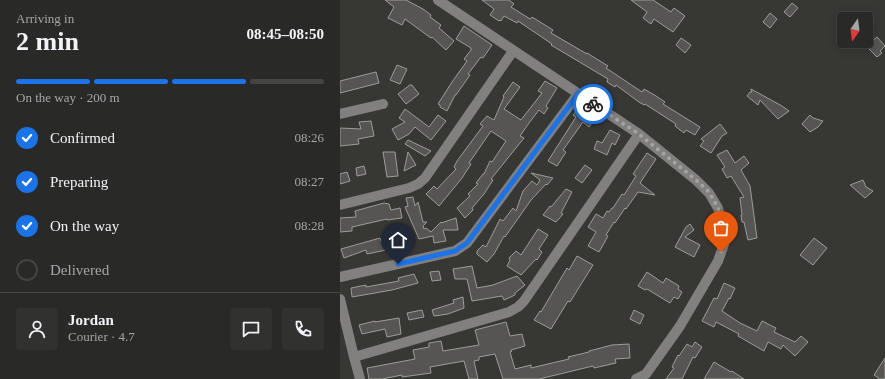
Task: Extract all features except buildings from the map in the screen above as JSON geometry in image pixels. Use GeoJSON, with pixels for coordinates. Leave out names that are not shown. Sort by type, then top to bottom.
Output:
{"type":"FeatureCollection","features":[{"type":"Feature","properties":{"kind":"street"},"geometry":{"type":"LineString","coordinates":[[438,0],[639,134],[709,192],[718,208],[723,227],[724,244],[718,261],[680,326],[646,374],[636,379]]}},
{"type":"Feature","properties":{"kind":"street"},"geometry":{"type":"LineString","coordinates":[[340,205],[409,188],[418,184],[425,178],[513,51]]}},
{"type":"Feature","properties":{"kind":"street"},"geometry":{"type":"LineString","coordinates":[[340,277],[455,251],[461,248],[467,243],[578,94]]}},
{"type":"Feature","properties":{"kind":"street"},"geometry":{"type":"LineString","coordinates":[[340,114],[383,104]]}},
{"type":"Feature","properties":{"kind":"street"},"geometry":{"type":"LineString","coordinates":[[354,357],[509,312],[518,307],[524,301],[639,134]]}},
{"type":"Feature","properties":{"kind":"street"},"geometry":{"type":"LineString","coordinates":[[340,299],[360,379]]}},
{"type":"Feature","properties":{"kind":"way so far"},"geometry":{"type":"LineString","coordinates":[[593,104],[639,134],[709,192],[718,208],[723,227],[724,244],[721,252]]}},
{"type":"Feature","properties":{"kind":"route"},"geometry":{"type":"LineString","coordinates":[[398,264],[455,251],[461,248],[467,243],[578,94],[593,104]]}}]}
